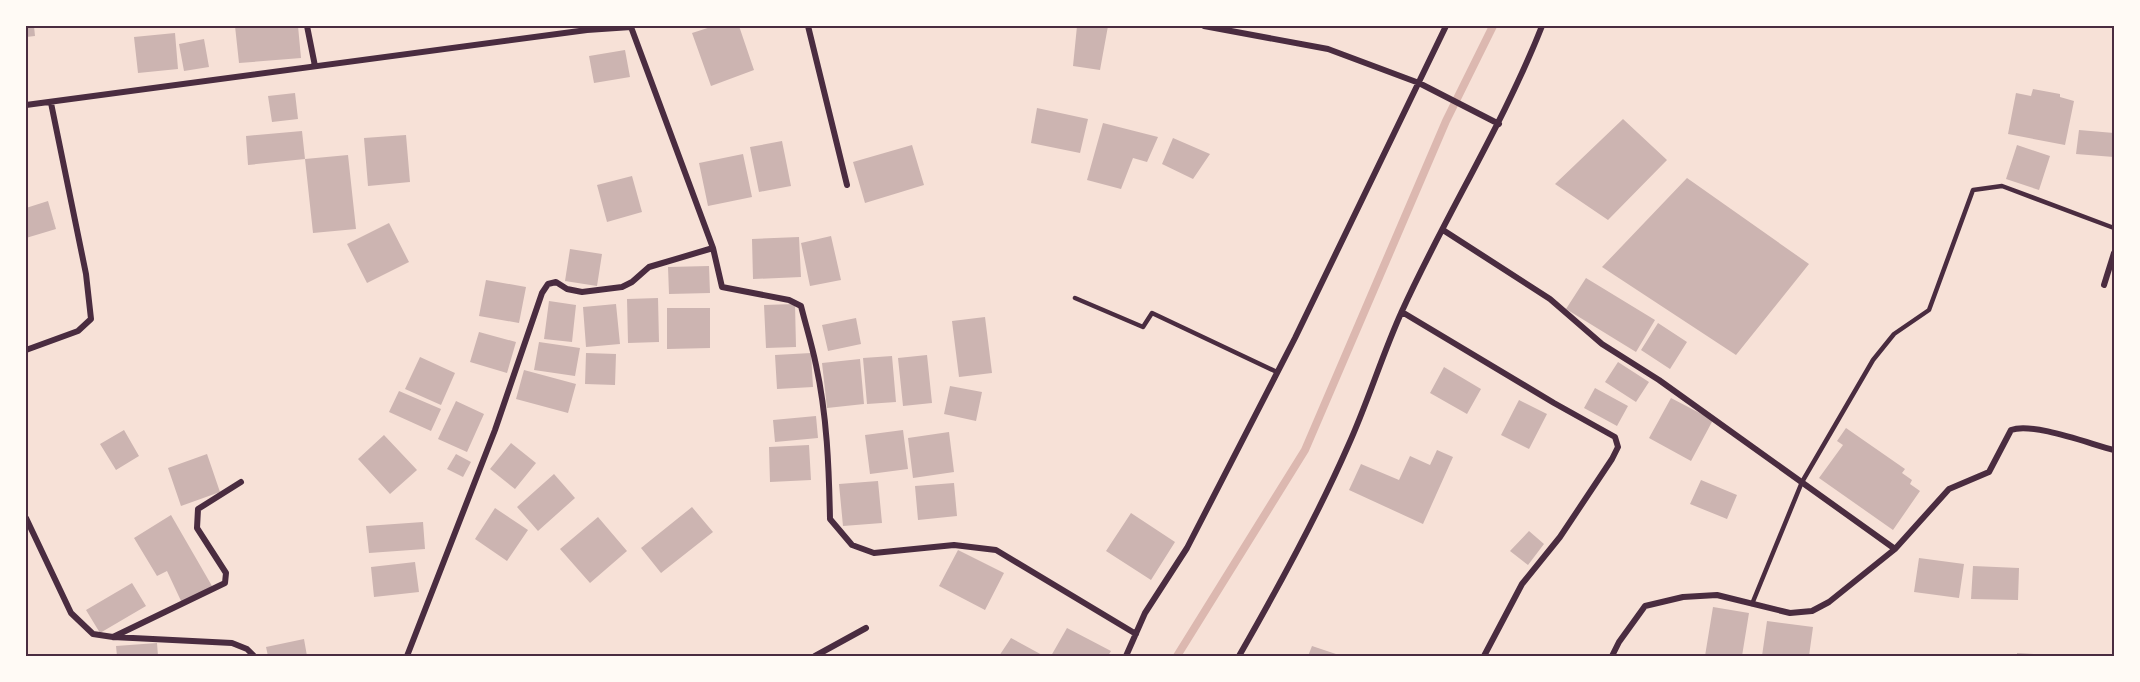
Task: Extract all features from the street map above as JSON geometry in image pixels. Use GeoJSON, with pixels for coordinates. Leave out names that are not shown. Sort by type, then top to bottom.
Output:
{"type":"FeatureCollection","features":[{"type":"Feature","properties":{"kind":"street"},"geometry":{"type":"LineString","coordinates":[[307,26],[315,66]]}},
{"type":"Feature","properties":{"kind":"street"},"geometry":{"type":"LineString","coordinates":[[26,105],[587,28],[633,26],[713,248],[722,287],[789,300],[801,306],[816,365],[824,413],[830,482],[830,519],[852,545],[874,553],[954,545],[996,550],[1136,634]]}},
{"type":"Feature","properties":{"kind":"street"},"geometry":{"type":"LineString","coordinates":[[808,26],[847,185]]}},
{"type":"Feature","properties":{"kind":"street"},"geometry":{"type":"LineString","coordinates":[[1204,26],[1328,49],[1419,83],[1499,124]]}},
{"type":"Feature","properties":{"kind":"street"},"geometry":{"type":"LineString","coordinates":[[1126,657],[1145,613],[1187,548],[1277,372],[1446,26]]}},
{"type":"Feature","properties":{"kind":"street"},"geometry":{"type":"LineString","coordinates":[[1239,657],[1296,557],[1339,466],[1402,312],[1499,124],[1542,26]]}},
{"type":"Feature","properties":{"kind":"street"},"geometry":{"type":"LineString","coordinates":[[26,350],[78,331],[91,319],[86,274],[51,103]]}},
{"type":"Feature","properties":{"kind":"street"},"geometry":{"type":"LineString","coordinates":[[1443,230],[1550,299],[1602,344],[1659,380],[1895,549]]}},
{"type":"Feature","properties":{"kind":"street"},"geometry":{"type":"LineString","coordinates":[[407,657],[495,430],[542,293],[548,284],[556,282],[567,289],[582,292],[622,287],[650,267],[713,248]]}},
{"type":"Feature","properties":{"kind":"street"},"geometry":{"type":"LineString","coordinates":[[2104,285],[2115,253]]}},
{"type":"Feature","properties":{"kind":"street"},"geometry":{"type":"LineString","coordinates":[[1402,312],[1615,437],[1617,447],[1612,459],[1560,537],[1522,584],[1484,657]]}},
{"type":"Feature","properties":{"kind":"street"},"geometry":{"type":"LineString","coordinates":[[1612,657],[1619,642],[1645,606],[1683,597],[1717,595],[1790,613],[1812,611],[1829,602],[1895,549],[1949,489],[1989,472],[2011,430],[2019,427],[2037,429],[2115,450]]}},
{"type":"Feature","properties":{"kind":"street"},"geometry":{"type":"LineString","coordinates":[[112,638],[225,583],[226,573],[197,528],[198,509],[241,482]]}},
{"type":"Feature","properties":{"kind":"street"},"geometry":{"type":"LineString","coordinates":[[26,518],[29,530],[71,613],[93,634],[112,638],[232,643],[247,649],[254,657]]}},
{"type":"Feature","properties":{"kind":"street"},"geometry":{"type":"LineString","coordinates":[[815,657],[866,628]]}},
{"type":"Feature","properties":{"kind":"lane"},"geometry":{"type":"LineString","coordinates":[[1752,604],[1802,482],[1873,360],[1894,334],[1929,310],[1973,190],[2002,186],[2115,228]]}},
{"type":"Feature","properties":{"kind":"lane"},"geometry":{"type":"LineString","coordinates":[[1075,298],[1143,327],[1152,313],[1277,372]]}},
{"type":"Feature","properties":{"kind":"building"},"geometry":{"type":"Polygon","coordinates":[[[26,26],[34,26],[35,36],[26,37],[26,26]]]}},
{"type":"Feature","properties":{"kind":"building"},"geometry":{"type":"Polygon","coordinates":[[[235,26],[298,26],[301,58],[239,63],[235,26]]]}},
{"type":"Feature","properties":{"kind":"building"},"geometry":{"type":"Polygon","coordinates":[[[714,26],[739,26],[754,70],[711,86],[692,33],[714,26]]]}},
{"type":"Feature","properties":{"kind":"building"},"geometry":{"type":"Polygon","coordinates":[[[1077,26],[1108,26],[1100,70],[1073,66],[1077,26]]]}},
{"type":"Feature","properties":{"kind":"building"},"geometry":{"type":"Polygon","coordinates":[[[175,33],[178,69],[138,73],[134,37],[175,33]]]}},
{"type":"Feature","properties":{"kind":"building"},"geometry":{"type":"Polygon","coordinates":[[[204,39],[209,67],[184,71],[179,44],[204,39]]]}},
{"type":"Feature","properties":{"kind":"building"},"geometry":{"type":"Polygon","coordinates":[[[625,50],[630,77],[594,83],[589,56],[625,50]]]}},
{"type":"Feature","properties":{"kind":"building"},"geometry":{"type":"Polygon","coordinates":[[[2033,89],[2060,94],[2060,97],[2074,101],[2065,145],[2008,134],[2016,93],[2031,96],[2033,89]]]}},
{"type":"Feature","properties":{"kind":"building"},"geometry":{"type":"Polygon","coordinates":[[[295,93],[298,119],[272,122],[268,96],[295,93]]]}},
{"type":"Feature","properties":{"kind":"building"},"geometry":{"type":"Polygon","coordinates":[[[1037,108],[1088,119],[1080,153],[1031,143],[1037,108]]]}},
{"type":"Feature","properties":{"kind":"building"},"geometry":{"type":"Polygon","coordinates":[[[1623,119],[1667,160],[1608,220],[1555,184],[1623,119]]]}},
{"type":"Feature","properties":{"kind":"building"},"geometry":{"type":"Polygon","coordinates":[[[1103,123],[1158,137],[1147,162],[1133,158],[1121,189],[1087,180],[1103,123]]]}},
{"type":"Feature","properties":{"kind":"building"},"geometry":{"type":"Polygon","coordinates":[[[2079,130],[2114,133],[2114,157],[2076,154],[2079,130]]]}},
{"type":"Feature","properties":{"kind":"building"},"geometry":{"type":"Polygon","coordinates":[[[302,131],[305,159],[248,165],[246,136],[302,131]]]}},
{"type":"Feature","properties":{"kind":"building"},"geometry":{"type":"Polygon","coordinates":[[[406,135],[410,182],[368,186],[364,138],[406,135]]]}},
{"type":"Feature","properties":{"kind":"building"},"geometry":{"type":"Polygon","coordinates":[[[1173,138],[1210,154],[1193,179],[1162,164],[1173,138]]]}},
{"type":"Feature","properties":{"kind":"building"},"geometry":{"type":"Polygon","coordinates":[[[782,141],[791,186],[759,192],[750,147],[782,141]]]}},
{"type":"Feature","properties":{"kind":"building"},"geometry":{"type":"Polygon","coordinates":[[[912,145],[924,185],[865,203],[853,162],[912,145]]]}},
{"type":"Feature","properties":{"kind":"building"},"geometry":{"type":"Polygon","coordinates":[[[2017,145],[2050,156],[2039,190],[2006,179],[2017,145]]]}},
{"type":"Feature","properties":{"kind":"building"},"geometry":{"type":"Polygon","coordinates":[[[743,154],[752,197],[708,206],[699,163],[743,154]]]}},
{"type":"Feature","properties":{"kind":"building"},"geometry":{"type":"Polygon","coordinates":[[[348,155],[356,229],[313,233],[305,159],[348,155]]]}},
{"type":"Feature","properties":{"kind":"building"},"geometry":{"type":"Polygon","coordinates":[[[632,176],[642,212],[607,222],[597,185],[632,176]]]}},
{"type":"Feature","properties":{"kind":"building"},"geometry":{"type":"Polygon","coordinates":[[[1687,178],[1809,264],[1736,355],[1602,267],[1687,178]]]}},
{"type":"Feature","properties":{"kind":"building"},"geometry":{"type":"Polygon","coordinates":[[[48,201],[56,229],[26,238],[26,208],[48,201]]]}},
{"type":"Feature","properties":{"kind":"building"},"geometry":{"type":"Polygon","coordinates":[[[389,223],[409,262],[367,283],[347,244],[389,223]]]}},
{"type":"Feature","properties":{"kind":"building"},"geometry":{"type":"Polygon","coordinates":[[[831,236],[841,280],[810,286],[801,243],[831,236]]]}},
{"type":"Feature","properties":{"kind":"building"},"geometry":{"type":"Polygon","coordinates":[[[799,237],[801,277],[753,279],[752,239],[799,237]]]}},
{"type":"Feature","properties":{"kind":"building"},"geometry":{"type":"Polygon","coordinates":[[[570,249],[602,254],[597,286],[565,281],[570,249]]]}},
{"type":"Feature","properties":{"kind":"building"},"geometry":{"type":"Polygon","coordinates":[[[709,266],[710,293],[669,294],[668,267],[709,266]]]}},
{"type":"Feature","properties":{"kind":"building"},"geometry":{"type":"Polygon","coordinates":[[[1586,278],[1655,320],[1636,352],[1566,309],[1586,278]]]}},
{"type":"Feature","properties":{"kind":"building"},"geometry":{"type":"Polygon","coordinates":[[[486,280],[526,287],[519,323],[479,316],[486,280]]]}},
{"type":"Feature","properties":{"kind":"building"},"geometry":{"type":"Polygon","coordinates":[[[658,298],[659,342],[628,343],[627,299],[658,298]]]}},
{"type":"Feature","properties":{"kind":"building"},"geometry":{"type":"Polygon","coordinates":[[[549,301],[576,305],[572,342],[544,339],[549,301]]]}},
{"type":"Feature","properties":{"kind":"building"},"geometry":{"type":"Polygon","coordinates":[[[616,304],[620,344],[586,347],[583,307],[616,304]]]}},
{"type":"Feature","properties":{"kind":"building"},"geometry":{"type":"Polygon","coordinates":[[[795,304],[796,347],[766,348],[764,305],[795,304]]]}},
{"type":"Feature","properties":{"kind":"building"},"geometry":{"type":"Polygon","coordinates":[[[667,308],[710,308],[710,348],[667,349],[667,308]]]}},
{"type":"Feature","properties":{"kind":"building"},"geometry":{"type":"Polygon","coordinates":[[[985,317],[992,373],[959,377],[952,321],[985,317]]]}},
{"type":"Feature","properties":{"kind":"building"},"geometry":{"type":"Polygon","coordinates":[[[856,318],[861,344],[828,351],[822,325],[856,318]]]}},
{"type":"Feature","properties":{"kind":"building"},"geometry":{"type":"Polygon","coordinates":[[[1658,323],[1687,342],[1670,369],[1641,350],[1658,323]]]}},
{"type":"Feature","properties":{"kind":"building"},"geometry":{"type":"Polygon","coordinates":[[[479,332],[516,342],[507,373],[470,362],[479,332]]]}},
{"type":"Feature","properties":{"kind":"building"},"geometry":{"type":"Polygon","coordinates":[[[539,342],[580,348],[575,376],[534,370],[539,342]]]}},
{"type":"Feature","properties":{"kind":"building"},"geometry":{"type":"Polygon","coordinates":[[[586,353],[616,354],[615,385],[585,384],[586,353]]]}},
{"type":"Feature","properties":{"kind":"building"},"geometry":{"type":"Polygon","coordinates":[[[811,353],[813,387],[777,389],[775,355],[811,353]]]}},
{"type":"Feature","properties":{"kind":"building"},"geometry":{"type":"Polygon","coordinates":[[[927,355],[932,403],[903,406],[898,358],[927,355]]]}},
{"type":"Feature","properties":{"kind":"building"},"geometry":{"type":"Polygon","coordinates":[[[892,356],[896,402],[867,404],[863,358],[892,356]]]}},
{"type":"Feature","properties":{"kind":"building"},"geometry":{"type":"Polygon","coordinates":[[[420,357],[455,373],[441,405],[405,389],[420,357]]]}},
{"type":"Feature","properties":{"kind":"building"},"geometry":{"type":"Polygon","coordinates":[[[860,359],[864,404],[827,408],[822,363],[860,359]]]}},
{"type":"Feature","properties":{"kind":"building"},"geometry":{"type":"Polygon","coordinates":[[[1618,362],[1649,382],[1636,402],[1605,382],[1618,362]]]}},
{"type":"Feature","properties":{"kind":"building"},"geometry":{"type":"Polygon","coordinates":[[[1444,367],[1481,389],[1467,414],[1430,393],[1444,367]]]}},
{"type":"Feature","properties":{"kind":"building"},"geometry":{"type":"Polygon","coordinates":[[[524,370],[576,384],[568,413],[516,399],[524,370]]]}},
{"type":"Feature","properties":{"kind":"building"},"geometry":{"type":"Polygon","coordinates":[[[950,386],[982,392],[976,421],[944,414],[950,386]]]}},
{"type":"Feature","properties":{"kind":"building"},"geometry":{"type":"Polygon","coordinates":[[[1595,388],[1628,406],[1617,426],[1584,408],[1595,388]]]}},
{"type":"Feature","properties":{"kind":"building"},"geometry":{"type":"Polygon","coordinates":[[[399,391],[441,409],[431,431],[389,412],[399,391]]]}},
{"type":"Feature","properties":{"kind":"building"},"geometry":{"type":"Polygon","coordinates":[[[1671,398],[1713,420],[1691,461],[1649,438],[1671,398]]]}},
{"type":"Feature","properties":{"kind":"building"},"geometry":{"type":"Polygon","coordinates":[[[1519,400],[1547,414],[1529,449],[1501,435],[1519,400]]]}},
{"type":"Feature","properties":{"kind":"building"},"geometry":{"type":"Polygon","coordinates":[[[456,401],[484,414],[467,452],[438,439],[456,401]]]}},
{"type":"Feature","properties":{"kind":"building"},"geometry":{"type":"Polygon","coordinates":[[[816,416],[818,438],[775,442],[773,420],[816,416]]]}},
{"type":"Feature","properties":{"kind":"building"},"geometry":{"type":"Polygon","coordinates":[[[1846,428],[1905,469],[1902,473],[1912,480],[1910,484],[1920,491],[1893,530],[1819,478],[1843,445],[1837,441],[1846,428]]]}},
{"type":"Feature","properties":{"kind":"building"},"geometry":{"type":"Polygon","coordinates":[[[124,430],[139,456],[116,470],[100,444],[124,430]]]}},
{"type":"Feature","properties":{"kind":"building"},"geometry":{"type":"Polygon","coordinates":[[[903,430],[908,469],[870,474],[865,435],[903,430]]]}},
{"type":"Feature","properties":{"kind":"building"},"geometry":{"type":"Polygon","coordinates":[[[949,432],[954,472],[913,478],[908,438],[949,432]]]}},
{"type":"Feature","properties":{"kind":"building"},"geometry":{"type":"Polygon","coordinates":[[[384,435],[417,470],[390,494],[358,459],[384,435]]]}},
{"type":"Feature","properties":{"kind":"building"},"geometry":{"type":"Polygon","coordinates":[[[511,443],[536,463],[515,489],[490,469],[511,443]]]}},
{"type":"Feature","properties":{"kind":"building"},"geometry":{"type":"Polygon","coordinates":[[[809,445],[811,480],[770,482],[769,447],[809,445]]]}},
{"type":"Feature","properties":{"kind":"building"},"geometry":{"type":"Polygon","coordinates":[[[1437,450],[1453,457],[1423,524],[1349,490],[1361,464],[1399,480],[1410,456],[1430,465],[1437,450]]]}},
{"type":"Feature","properties":{"kind":"building"},"geometry":{"type":"Polygon","coordinates":[[[207,454],[220,492],[181,506],[168,468],[207,454]]]}},
{"type":"Feature","properties":{"kind":"building"},"geometry":{"type":"Polygon","coordinates":[[[456,454],[471,462],[463,477],[447,469],[456,454]]]}},
{"type":"Feature","properties":{"kind":"building"},"geometry":{"type":"Polygon","coordinates":[[[554,474],[575,498],[538,531],[517,507],[554,474]]]}},
{"type":"Feature","properties":{"kind":"building"},"geometry":{"type":"Polygon","coordinates":[[[1701,480],[1737,495],[1727,519],[1690,504],[1701,480]]]}},
{"type":"Feature","properties":{"kind":"building"},"geometry":{"type":"Polygon","coordinates":[[[878,481],[882,523],[843,526],[839,484],[878,481]]]}},
{"type":"Feature","properties":{"kind":"building"},"geometry":{"type":"Polygon","coordinates":[[[954,483],[957,516],[918,520],[915,486],[954,483]]]}},
{"type":"Feature","properties":{"kind":"building"},"geometry":{"type":"Polygon","coordinates":[[[692,507],[713,532],[661,573],[641,548],[692,507]]]}},
{"type":"Feature","properties":{"kind":"building"},"geometry":{"type":"Polygon","coordinates":[[[495,508],[528,530],[507,561],[475,539],[495,508]]]}},
{"type":"Feature","properties":{"kind":"building"},"geometry":{"type":"Polygon","coordinates":[[[1131,513],[1175,542],[1151,580],[1106,551],[1131,513]]]}},
{"type":"Feature","properties":{"kind":"building"},"geometry":{"type":"Polygon","coordinates":[[[171,515],[212,586],[182,603],[167,571],[157,576],[134,538],[171,515]]]}},
{"type":"Feature","properties":{"kind":"building"},"geometry":{"type":"Polygon","coordinates":[[[598,517],[627,551],[590,583],[560,549],[598,517]]]}},
{"type":"Feature","properties":{"kind":"building"},"geometry":{"type":"Polygon","coordinates":[[[423,522],[425,549],[369,553],[366,526],[423,522]]]}},
{"type":"Feature","properties":{"kind":"building"},"geometry":{"type":"Polygon","coordinates":[[[1529,531],[1544,544],[1528,565],[1510,551],[1529,531]]]}},
{"type":"Feature","properties":{"kind":"building"},"geometry":{"type":"Polygon","coordinates":[[[958,550],[1004,573],[985,610],[939,586],[958,550]]]}},
{"type":"Feature","properties":{"kind":"building"},"geometry":{"type":"Polygon","coordinates":[[[1919,558],[1964,564],[1959,598],[1914,592],[1919,558]]]}},
{"type":"Feature","properties":{"kind":"building"},"geometry":{"type":"Polygon","coordinates":[[[415,562],[419,592],[374,597],[371,567],[415,562]]]}},
{"type":"Feature","properties":{"kind":"building"},"geometry":{"type":"Polygon","coordinates":[[[1973,566],[2019,568],[2018,600],[1971,599],[1973,566]]]}},
{"type":"Feature","properties":{"kind":"building"},"geometry":{"type":"Polygon","coordinates":[[[132,583],[146,606],[100,633],[86,610],[132,583]]]}},
{"type":"Feature","properties":{"kind":"building"},"geometry":{"type":"Polygon","coordinates":[[[1713,607],[1749,613],[1742,656],[1705,656],[1713,607]]]}},
{"type":"Feature","properties":{"kind":"building"},"geometry":{"type":"Polygon","coordinates":[[[1767,621],[1813,627],[1809,656],[1762,656],[1767,621]]]}},
{"type":"Feature","properties":{"kind":"building"},"geometry":{"type":"Polygon","coordinates":[[[1067,628],[1111,651],[1108,656],[1051,656],[1067,628]]]}},
{"type":"Feature","properties":{"kind":"building"},"geometry":{"type":"Polygon","coordinates":[[[1011,638],[1044,656],[999,656],[1011,638]]]}},
{"type":"Feature","properties":{"kind":"building"},"geometry":{"type":"Polygon","coordinates":[[[304,639],[307,656],[268,656],[266,647],[304,639]]]}},
{"type":"Feature","properties":{"kind":"building"},"geometry":{"type":"Polygon","coordinates":[[[157,643],[158,656],[117,656],[116,646],[157,643]]]}},
{"type":"Feature","properties":{"kind":"building"},"geometry":{"type":"Polygon","coordinates":[[[1312,646],[1342,656],[1308,656],[1312,646]]]}},
{"type":"Feature","properties":{"kind":"building"},"geometry":{"type":"Polygon","coordinates":[[[2017,653],[2049,655],[2049,656],[2017,656],[2017,653]]]}},
{"type":"Feature","properties":{"kind":"waterway"},"geometry":{"type":"LineString","coordinates":[[1177,656],[1305,450],[1446,121],[1493,26]]}}]}
